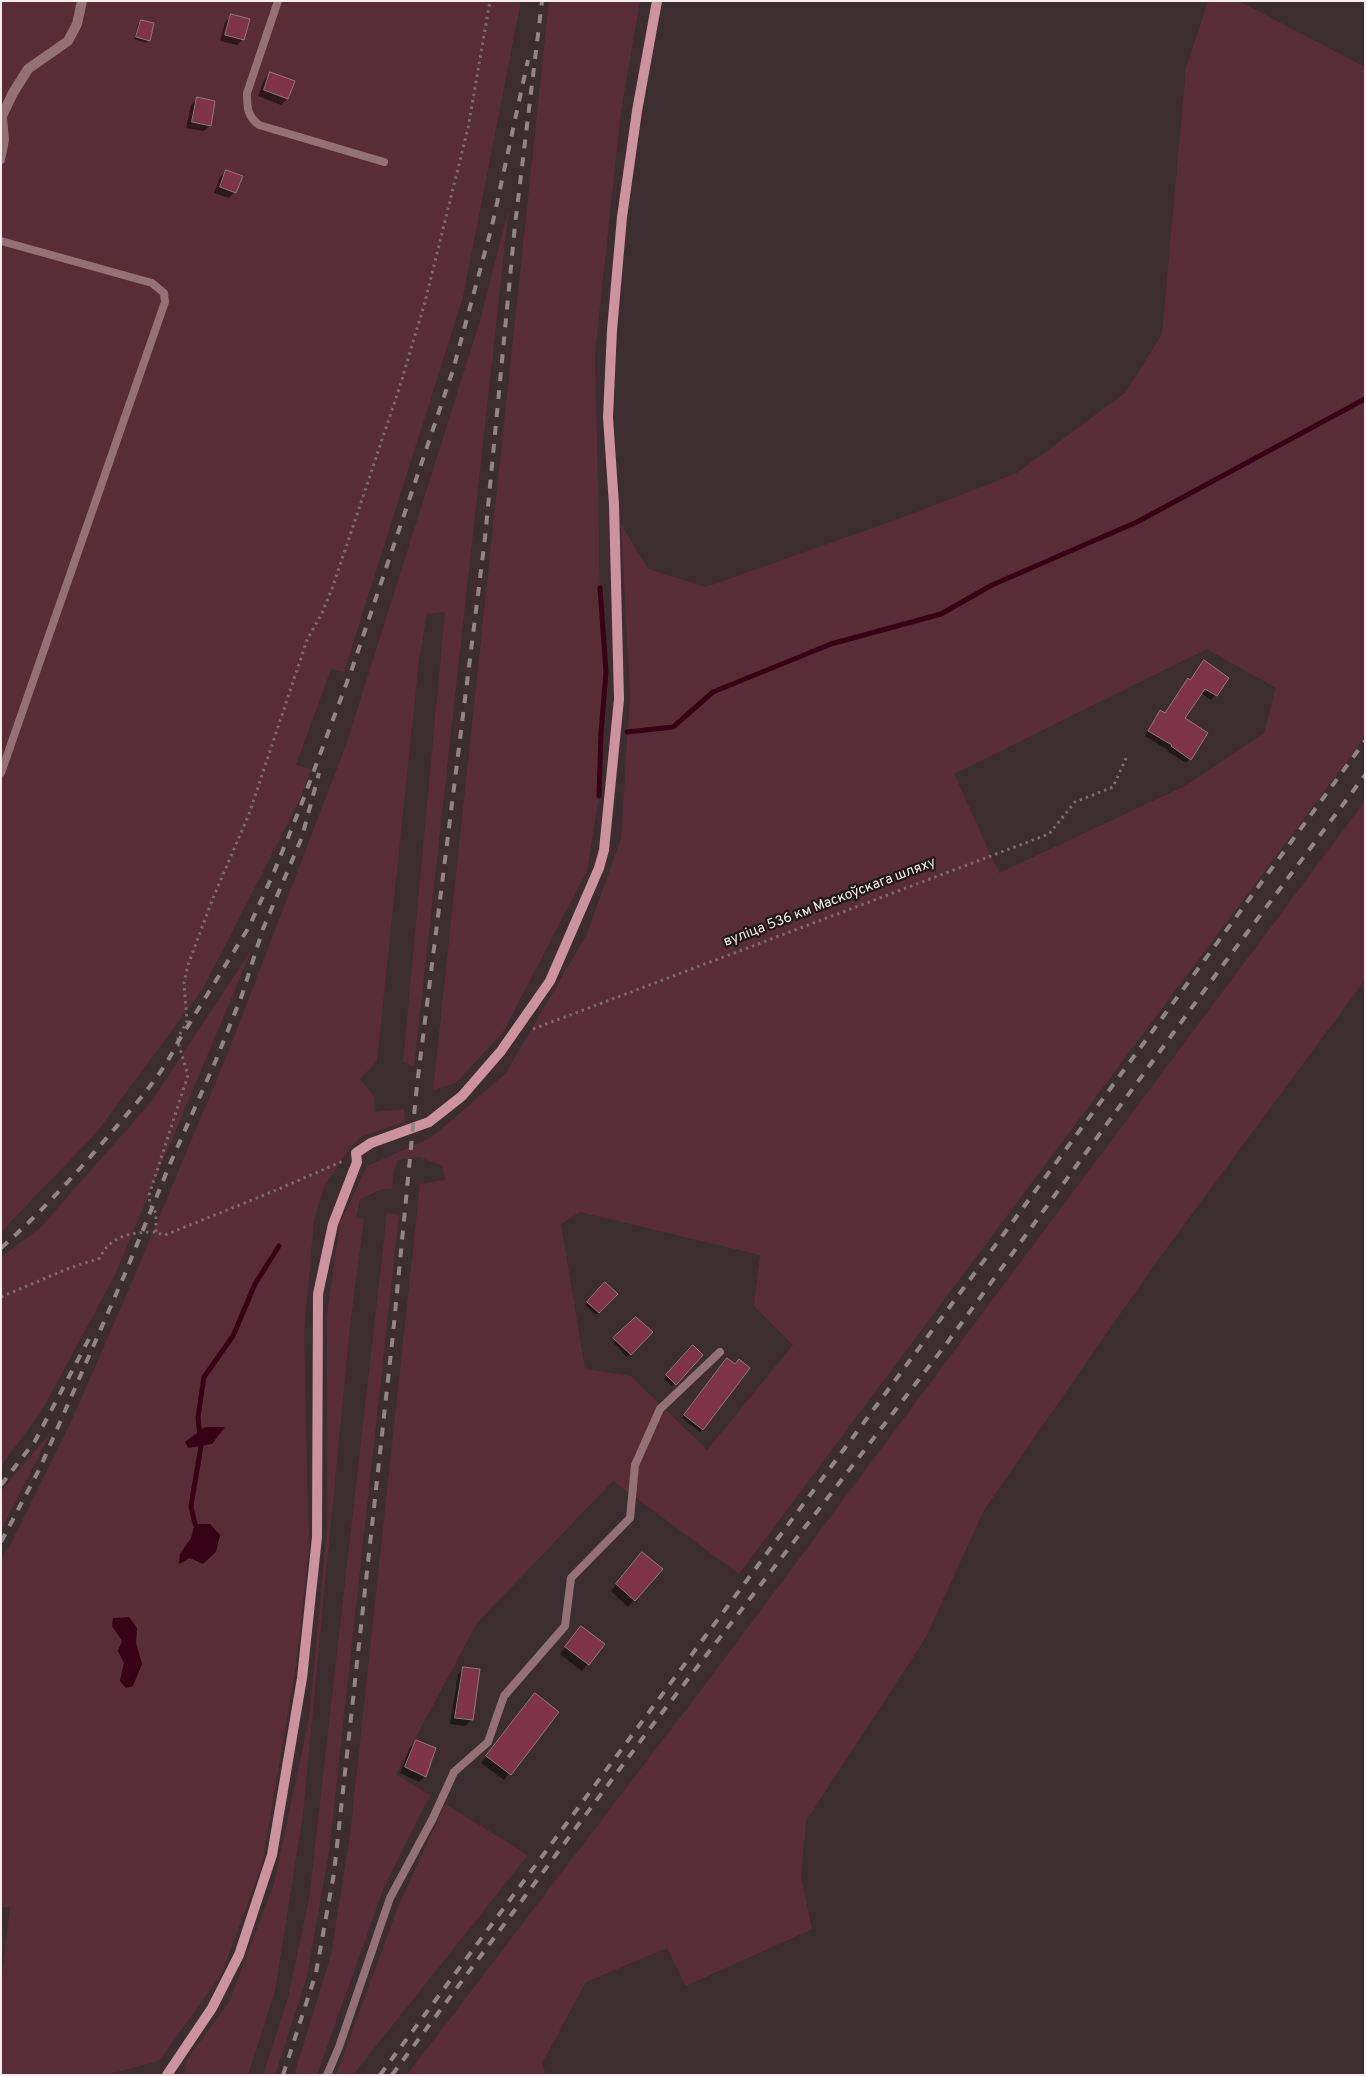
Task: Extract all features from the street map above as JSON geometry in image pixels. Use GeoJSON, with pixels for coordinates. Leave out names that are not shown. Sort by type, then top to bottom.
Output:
{"type":"FeatureCollection","features":[{"type":"Feature","properties":{"kind":"street"},"geometry":{"type":"LineString","coordinates":[[2,118],[13,93],[28,69],[68,41],[77,24],[82,1]]}},
{"type":"Feature","properties":{"kind":"street"},"geometry":{"type":"LineString","coordinates":[[167,2075],[212,2008],[239,1955],[272,1855],[302,1678],[317,1537],[318,1294],[333,1224],[357,1162],[356,1153],[371,1143],[429,1122],[462,1096],[501,1051],[550,981],[599,868],[604,850],[619,699],[614,505],[608,417],[612,330],[622,217],[637,111],[657,1]]}},
{"type":"Feature","properties":{"kind":"lane"},"geometry":{"type":"LineString","coordinates":[[278,1],[247,93],[247,108],[251,119],[259,125],[384,162]]}},
{"type":"Feature","properties":{"kind":"lane"},"geometry":{"type":"LineString","coordinates":[[1,160],[5,140],[2,118]]}},
{"type":"Feature","properties":{"kind":"lane"},"geometry":{"type":"LineString","coordinates":[[1,241],[152,283],[164,293],[165,302],[1,773]]}},
{"type":"Feature","properties":{"kind":"lane"},"geometry":{"type":"LineString","coordinates":[[327,2075],[339,2047],[390,1898],[433,1818],[454,1772],[488,1742],[504,1696],[565,1626],[571,1578],[630,1518],[635,1465],[660,1409],[720,1352]]}},
{"type":"Feature","properties":{"kind":"path"},"geometry":{"type":"LineString","coordinates":[[156,1232],[156,1213],[150,1205],[149,1195],[188,1075],[178,1038],[187,1021],[184,983],[188,965],[213,898],[249,814],[307,640],[322,613],[333,586],[399,389],[425,302],[468,128],[490,1]]}},
{"type":"Feature","properties":{"kind":"path","name":"вуліца 536 км Маскоўскага шляху"},"geometry":{"type":"LineString","coordinates":[[511,1037],[1049,834],[1075,802],[1113,787],[1127,756]]}},
{"type":"Feature","properties":{"kind":"path"},"geometry":{"type":"LineString","coordinates":[[1,1297],[67,1269],[100,1258],[108,1245],[115,1239],[131,1234],[156,1232],[165,1235],[294,1183],[356,1153]]}},
{"type":"Feature","properties":{"kind":"shaded area"},"geometry":{"type":"Polygon","coordinates":[[[1,1],[521,1],[463,297],[344,672],[331,669],[296,765],[311,769],[300,799],[204,987],[97,1132],[1,1232],[1,1]]]}},
{"type":"Feature","properties":{"kind":"shaded area"},"geometry":{"type":"Polygon","coordinates":[[[549,1],[640,1],[621,111],[595,353],[600,588],[606,672],[601,733],[599,796],[587,871],[503,1032],[456,1083],[433,1090],[549,1]]]}},
{"type":"Feature","properties":{"kind":"shaded area"},"geometry":{"type":"Polygon","coordinates":[[[1208,1],[1239,1],[1365,67],[1365,737],[739,1574],[613,1481],[477,1623],[396,1774],[430,1795],[384,1887],[317,2075],[294,2075],[331,1955],[350,1835],[420,1184],[445,1180],[442,1166],[420,1157],[398,1160],[394,1170],[392,1189],[383,1189],[360,1199],[356,1218],[364,1219],[350,1326],[303,1814],[275,1991],[248,2075],[185,2075],[186,2061],[229,2002],[274,1884],[309,1718],[327,1528],[327,1315],[340,1223],[367,1166],[431,1138],[505,1074],[586,936],[621,839],[630,695],[621,524],[648,569],[706,587],[909,515],[1017,473],[1126,392],[1162,334],[1186,68],[1208,1]],[[1207,649],[954,774],[999,873],[1187,785],[1264,733],[1276,688],[1207,649]],[[580,1212],[561,1224],[585,1369],[631,1376],[707,1450],[793,1345],[754,1306],[760,1255],[580,1212]]]}},
{"type":"Feature","properties":{"kind":"shaded area"},"geometry":{"type":"Polygon","coordinates":[[[509,208],[414,1067],[403,1062],[445,612],[427,614],[419,660],[377,1061],[360,1079],[374,1097],[374,1112],[404,1109],[405,1122],[362,1136],[349,1149],[324,1187],[314,1221],[304,1331],[309,1549],[296,1665],[262,1865],[221,1975],[159,2061],[105,2075],[1,2075],[1,1985],[10,1907],[1,1907],[1,1559],[8,1549],[71,1422],[229,1050],[346,745],[479,324],[509,208]],[[195,1524],[191,1538],[180,1554],[179,1563],[190,1558],[203,1564],[195,1524]],[[137,1628],[122,1641],[118,1651],[124,1663],[120,1681],[142,1664],[136,1643],[137,1628]]]}},
{"type":"Feature","properties":{"kind":"shaded area"},"geometry":{"type":"Polygon","coordinates":[[[1365,801],[1365,980],[1152,1268],[984,1510],[926,1637],[806,1821],[801,1877],[812,1929],[686,1986],[667,1948],[586,1982],[542,2063],[546,2075],[407,2075],[707,1682],[1365,801]]]}},
{"type":"Feature","properties":{"kind":"shaded area"},"geometry":{"type":"Polygon","coordinates":[[[253,947],[114,1277],[41,1412],[1,1466],[1,1257],[40,1228],[152,1101],[253,947]]]}},
{"type":"Feature","properties":{"kind":"shaded area"},"geometry":{"type":"Polygon","coordinates":[[[387,1213],[399,1215],[329,1852],[307,1976],[275,2075],[263,2075],[288,1998],[309,1899],[387,1213]]]}},
{"type":"Feature","properties":{"kind":"shaded area"},"geometry":{"type":"Polygon","coordinates":[[[205,1427],[225,1427],[212,1444],[188,1448],[185,1442],[205,1427]]]}},
{"type":"Feature","properties":{"kind":"shaded area"},"geometry":{"type":"Polygon","coordinates":[[[51,1432],[1,1530],[1,1491],[51,1432]]]}},
{"type":"Feature","properties":{"kind":"shaded area"},"geometry":{"type":"Polygon","coordinates":[[[195,1524],[210,1524],[220,1535],[216,1552],[203,1564],[190,1558],[179,1564],[180,1554],[191,1538],[195,1524]]]}},
{"type":"Feature","properties":{"kind":"shaded area"},"geometry":{"type":"Polygon","coordinates":[[[129,1617],[137,1628],[136,1643],[142,1664],[133,1686],[126,1688],[120,1681],[124,1663],[118,1651],[122,1641],[112,1626],[113,1618],[129,1617]]]}},
{"type":"Feature","properties":{"kind":"shaded area"},"geometry":{"type":"Polygon","coordinates":[[[445,1804],[528,1855],[353,2075],[336,2075],[398,1907],[445,1804]]]}},
{"type":"Feature","properties":{"kind":"building"},"geometry":{"type":"Polygon","coordinates":[[[231,14],[250,19],[244,40],[225,35],[231,14]]]}},
{"type":"Feature","properties":{"kind":"building"},"geometry":{"type":"Polygon","coordinates":[[[141,20],[154,23],[150,41],[136,37],[141,20]]]}},
{"type":"Feature","properties":{"kind":"building"},"geometry":{"type":"Polygon","coordinates":[[[270,72],[295,81],[288,99],[264,90],[270,72]]]}},
{"type":"Feature","properties":{"kind":"building"},"geometry":{"type":"Polygon","coordinates":[[[197,97],[215,101],[211,126],[192,122],[197,97]]]}},
{"type":"Feature","properties":{"kind":"building"},"geometry":{"type":"Polygon","coordinates":[[[226,170],[243,176],[236,193],[220,187],[226,170]]]}},
{"type":"Feature","properties":{"kind":"building"},"geometry":{"type":"Polygon","coordinates":[[[1204,660],[1229,678],[1217,696],[1205,689],[1185,718],[1208,733],[1191,760],[1172,745],[1148,731],[1160,710],[1165,713],[1188,678],[1190,680],[1204,660]]]}},
{"type":"Feature","properties":{"kind":"building"},"geometry":{"type":"Polygon","coordinates":[[[605,1282],[618,1294],[599,1313],[587,1302],[605,1282]]]}},
{"type":"Feature","properties":{"kind":"building"},"geometry":{"type":"Polygon","coordinates":[[[636,1317],[653,1332],[631,1355],[613,1338],[636,1317]]]}},
{"type":"Feature","properties":{"kind":"building"},"geometry":{"type":"Polygon","coordinates":[[[693,1345],[703,1355],[676,1385],[666,1375],[693,1345]]]}},
{"type":"Feature","properties":{"kind":"building"},"geometry":{"type":"Polygon","coordinates":[[[727,1358],[735,1364],[739,1359],[750,1368],[703,1430],[684,1415],[727,1358]]]}},
{"type":"Feature","properties":{"kind":"building"},"geometry":{"type":"Polygon","coordinates":[[[642,1552],[663,1569],[635,1601],[616,1584],[642,1552]]]}},
{"type":"Feature","properties":{"kind":"building"},"geometry":{"type":"Polygon","coordinates":[[[581,1626],[605,1644],[589,1665],[565,1647],[581,1626]]]}},
{"type":"Feature","properties":{"kind":"building"},"geometry":{"type":"Polygon","coordinates":[[[463,1667],[480,1669],[473,1720],[455,1718],[463,1667]]]}},
{"type":"Feature","properties":{"kind":"building"},"geometry":{"type":"Polygon","coordinates":[[[535,1693],[559,1712],[511,1775],[486,1756],[535,1693]]]}},
{"type":"Feature","properties":{"kind":"building"},"geometry":{"type":"Polygon","coordinates":[[[416,1740],[436,1748],[426,1777],[405,1767],[416,1740]]]}},
{"type":"Feature","properties":{"kind":"waterway"},"geometry":{"type":"LineString","coordinates":[[627,732],[673,727],[713,692],[831,644],[941,614],[992,585],[1137,522],[1365,399]]}},
{"type":"Feature","properties":{"kind":"waterway"},"geometry":{"type":"LineString","coordinates":[[599,796],[601,733],[606,672],[600,588]]}},
{"type":"Feature","properties":{"kind":"waterway"},"geometry":{"type":"LineString","coordinates":[[195,1524],[191,1506],[201,1446],[198,1417],[204,1377],[233,1336],[255,1284],[279,1246]]}},
{"type":"Feature","properties":{"kind":"railway"},"geometry":{"type":"LineString","coordinates":[[283,2075],[316,1973],[334,1873],[393,1334],[417,1085],[485,538],[515,225],[542,1]]}},
{"type":"Feature","properties":{"kind":"railway"},"geometry":{"type":"LineString","coordinates":[[1,1248],[76,1173],[158,1075],[249,927],[274,872],[353,666],[453,370],[492,226],[528,60]]}},
{"type":"Feature","properties":{"kind":"railway"},"geometry":{"type":"LineString","coordinates":[[380,2075],[1017,1216],[1365,741]]}},
{"type":"Feature","properties":{"kind":"railway"},"geometry":{"type":"LineString","coordinates":[[1,1542],[40,1468],[216,1060],[242,995],[263,929],[302,837],[319,773]]}},
{"type":"Feature","properties":{"kind":"railway"},"geometry":{"type":"LineString","coordinates":[[392,2075],[651,1727],[947,1343],[1220,969],[1365,775]]}},
{"type":"Feature","properties":{"kind":"railway"},"geometry":{"type":"LineString","coordinates":[[1,1485],[35,1441],[91,1335]]}}]}
